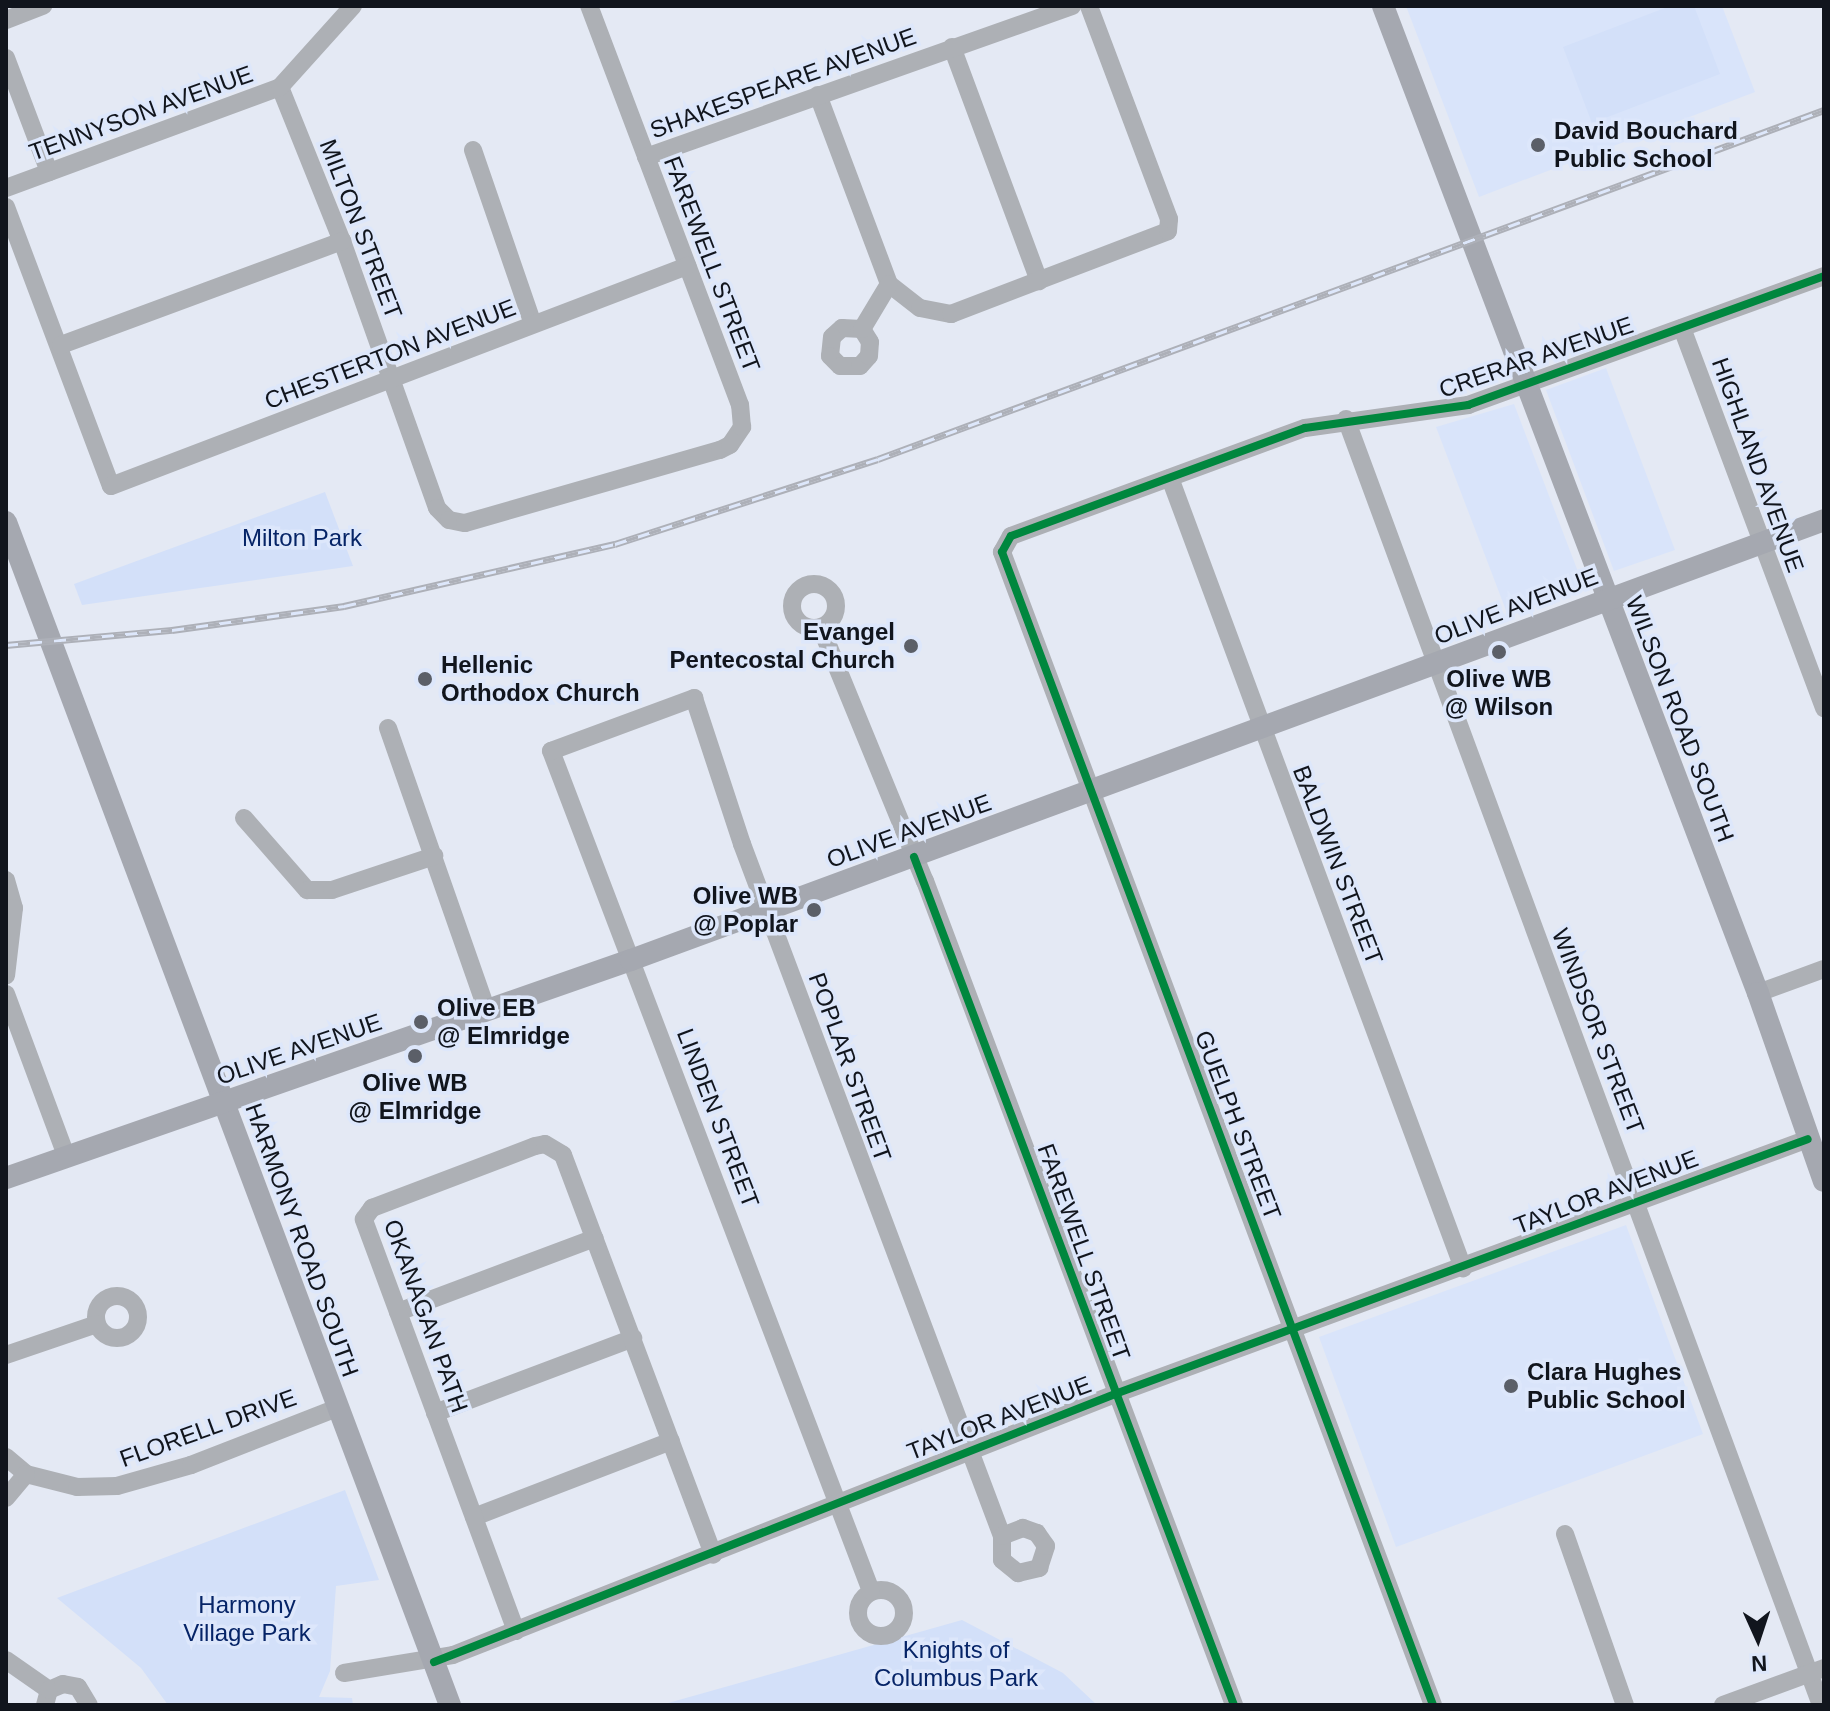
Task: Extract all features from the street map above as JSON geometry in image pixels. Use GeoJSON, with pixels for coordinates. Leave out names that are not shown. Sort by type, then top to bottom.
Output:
{"type":"FeatureCollection","features":[{"type":"Feature","properties":{"kind":"main road","name":"WILSON ROAD SOUTH"},"geometry":{"type":"LineString","coordinates":[[1383,6],[1758,993],[1824,1181]]}},
{"type":"Feature","properties":{"kind":"main road","name":"OLIVE AVENUE"},"geometry":{"type":"LineString","coordinates":[[6,1178],[767,911],[1262,731],[1824,520]]}},
{"type":"Feature","properties":{"kind":"main road","name":"HARMONY ROAD SOUTH"},"geometry":{"type":"LineString","coordinates":[[6,522],[450,1705]]}},
{"type":"Feature","properties":{"kind":"street"},"geometry":{"type":"LineString","coordinates":[[6,20],[43,6]]}},
{"type":"Feature","properties":{"kind":"street","name":"TENNYSON AVENUE"},"geometry":{"type":"LineString","coordinates":[[6,188],[280,87],[353,6]]}},
{"type":"Feature","properties":{"kind":"street","name":"FAREWELL STREET"},"geometry":{"type":"LineString","coordinates":[[449,520],[465,523],[720,450],[730,445],[742,427],[740,405],[589,6]]}},
{"type":"Feature","properties":{"kind":"street","name":"SHAKESPEARE AVENUE"},"geometry":{"type":"LineString","coordinates":[[646,157],[1072,6]]}},
{"type":"Feature","properties":{"kind":"street"},"geometry":{"type":"LineString","coordinates":[[818,95],[889,284],[920,308],[951,314],[1162,237],[1169,219],[1089,6]]}},
{"type":"Feature","properties":{"kind":"street"},"geometry":{"type":"LineString","coordinates":[[952,47],[1039,281]]}},
{"type":"Feature","properties":{"kind":"street"},"geometry":{"type":"LineString","coordinates":[[6,58],[49,172]]}},
{"type":"Feature","properties":{"kind":"street","name":"MILTON STREET"},"geometry":{"type":"LineString","coordinates":[[280,87],[342,241],[437,508],[449,520]]}},
{"type":"Feature","properties":{"kind":"street"},"geometry":{"type":"LineString","coordinates":[[473,150],[533,324]]}},
{"type":"Feature","properties":{"kind":"street"},"geometry":{"type":"LineString","coordinates":[[6,207],[61,345],[342,241]]}},
{"type":"Feature","properties":{"kind":"street","name":"CHESTERTON AVENUE"},"geometry":{"type":"LineString","coordinates":[[61,345],[111,486],[393,381],[687,266]]}},
{"type":"Feature","properties":{"kind":"street","name":"CRERAR AVENUE"},"geometry":{"type":"LineString","coordinates":[[1002,562],[1011,536],[1305,428],[1346,419],[1438,412],[1525,385],[1824,276]]}},
{"type":"Feature","properties":{"kind":"street"},"geometry":{"type":"LineString","coordinates":[[862,329],[889,284]]}},
{"type":"Feature","properties":{"kind":"street","name":"HIGHLAND AVENUE"},"geometry":{"type":"LineString","coordinates":[[1682,328],[1824,708]]}},
{"type":"Feature","properties":{"kind":"street","name":"WINDSOR STREET"},"geometry":{"type":"LineString","coordinates":[[1346,419],[1434,665],[1816,1671],[1821,1705]]}},
{"type":"Feature","properties":{"kind":"street","name":"BALDWIN STREET"},"geometry":{"type":"LineString","coordinates":[[1170,478],[1463,1268]]}},
{"type":"Feature","properties":{"kind":"street","name":"GUELPH STREET"},"geometry":{"type":"LineString","coordinates":[[1002,562],[1295,1327],[1433,1705]]}},
{"type":"Feature","properties":{"kind":"street","name":"FAREWELL STREET"},"geometry":{"type":"LineString","coordinates":[[821,628],[914,857],[1234,1705]]}},
{"type":"Feature","properties":{"kind":"street","name":"POPLAR STREET"},"geometry":{"type":"LineString","coordinates":[[551,751],[694,698],[767,911],[967,1451],[1002,1536]]}},
{"type":"Feature","properties":{"kind":"street"},"geometry":{"type":"LineString","coordinates":[[388,728],[487,1011]]}},
{"type":"Feature","properties":{"kind":"street","name":"LINDEN STREET"},"geometry":{"type":"LineString","coordinates":[[551,751],[871,1591]]}},
{"type":"Feature","properties":{"kind":"street"},"geometry":{"type":"LineString","coordinates":[[244,818],[297,884],[307,890],[332,890],[434,856]]}},
{"type":"Feature","properties":{"kind":"street"},"geometry":{"type":"LineString","coordinates":[[6,880],[14,908],[6,976]]}},
{"type":"Feature","properties":{"kind":"street"},"geometry":{"type":"LineString","coordinates":[[1758,993],[1824,969]]}},
{"type":"Feature","properties":{"kind":"street"},"geometry":{"type":"LineString","coordinates":[[6,994],[67,1158]]}},
{"type":"Feature","properties":{"kind":"street","name":"TAYLOR AVENUE"},"geometry":{"type":"LineString","coordinates":[[344,1673],[434,1662],[713,1555],[1115,1394],[1808,1139]]}},
{"type":"Feature","properties":{"kind":"street","name":"OKANAGAN PATH"},"geometry":{"type":"LineString","coordinates":[[516,1631],[364,1219],[372,1208],[535,1146],[545,1144],[563,1155],[713,1555]]}},
{"type":"Feature","properties":{"kind":"street"},"geometry":{"type":"LineString","coordinates":[[398,1312],[595,1238]]}},
{"type":"Feature","properties":{"kind":"street"},"geometry":{"type":"LineString","coordinates":[[6,1355],[97,1324]]}},
{"type":"Feature","properties":{"kind":"street"},"geometry":{"type":"LineString","coordinates":[[435,1413],[633,1338]]}},
{"type":"Feature","properties":{"kind":"street","name":"FLORELL DRIVE"},"geometry":{"type":"LineString","coordinates":[[6,1457],[26,1474],[77,1487],[117,1486],[191,1465],[337,1408]]}},
{"type":"Feature","properties":{"kind":"street"},"geometry":{"type":"LineString","coordinates":[[474,1517],[671,1441]]}},
{"type":"Feature","properties":{"kind":"street"},"geometry":{"type":"LineString","coordinates":[[6,1498],[26,1474]]}},
{"type":"Feature","properties":{"kind":"street"},"geometry":{"type":"LineString","coordinates":[[1565,1534],[1625,1705]]}},
{"type":"Feature","properties":{"kind":"street"},"geometry":{"type":"LineString","coordinates":[[6,1660],[47,1697],[63,1684],[78,1687],[89,1705]]}},
{"type":"Feature","properties":{"kind":"street"},"geometry":{"type":"LineString","coordinates":[[1723,1705],[1816,1671]]}},
{"type":"Feature","properties":{"kind":"shaded area","name":"David Bouchard Public School"},"geometry":{"type":"Polygon","coordinates":[[[1406,6],[1722,6],[1755,92],[1479,197],[1406,6]]]}},
{"type":"Feature","properties":{"kind":"shaded area"},"geometry":{"type":"Polygon","coordinates":[[[1606,368],[1675,550],[1614,571],[1546,390],[1606,368]]]}},
{"type":"Feature","properties":{"kind":"shaded area"},"geometry":{"type":"Polygon","coordinates":[[[1514,404],[1585,590],[1507,613],[1436,427],[1514,404]]]}},
{"type":"Feature","properties":{"kind":"shaded area","name":"Clara Hughes Public School"},"geometry":{"type":"Polygon","coordinates":[[[1626,1225],[1703,1434],[1396,1547],[1319,1337],[1626,1225]]]}},
{"type":"Feature","properties":{"kind":"green space"},"geometry":{"type":"Polygon","coordinates":[[[1670,6],[1694,6],[1720,74],[1592,123],[1563,47],[1670,6]]]}},
{"type":"Feature","properties":{"kind":"green space","name":"Milton Park"},"geometry":{"type":"Polygon","coordinates":[[[325,492],[353,566],[82,605],[74,584],[325,492]]]}},
{"type":"Feature","properties":{"kind":"green space","name":"Harmony Village Park"},"geometry":{"type":"Polygon","coordinates":[[[345,1490],[379,1580],[336,1586],[330,1671],[319,1697],[352,1698],[353,1705],[168,1705],[141,1668],[57,1598],[345,1490]]]}},
{"type":"Feature","properties":{"kind":"green space","name":"Knights of Columbus Park"},"geometry":{"type":"Polygon","coordinates":[[[962,1620],[1063,1673],[1097,1705],[661,1705],[962,1620]]]}},
{"type":"Feature","properties":{"kind":"railway"},"geometry":{"type":"LineString","coordinates":[[6,645],[172,630],[344,606],[615,544],[878,459],[1824,110]]}},
{"type":"Feature","properties":{"kind":"cycle path"},"geometry":{"type":"LineString","coordinates":[[1433,1705],[1002,552],[1011,536],[1305,428],[1468,405],[1824,276]]}},
{"type":"Feature","properties":{"kind":"cycle path"},"geometry":{"type":"LineString","coordinates":[[914,857],[1234,1705]]}},
{"type":"Feature","properties":{"kind":"cycle path"},"geometry":{"type":"LineString","coordinates":[[434,1662],[1115,1394],[1808,1139]]}},
{"type":"Feature","properties":{"kind":"place","name":"David Bouchard Public School"},"geometry":{"type":"Point","coordinates":[1538,145]}},
{"type":"Feature","properties":{"kind":"place","name":"Evangel Pentecostal Church"},"geometry":{"type":"Point","coordinates":[911,646]}},
{"type":"Feature","properties":{"kind":"place","name":"Olive WB @ Wilson"},"geometry":{"type":"Point","coordinates":[1499,652]}},
{"type":"Feature","properties":{"kind":"place","name":"Hellenic Orthodox Church"},"geometry":{"type":"Point","coordinates":[425,679]}},
{"type":"Feature","properties":{"kind":"place","name":"Olive WB @ Poplar"},"geometry":{"type":"Point","coordinates":[814,910]}},
{"type":"Feature","properties":{"kind":"place","name":"Olive EB @ Elmridge"},"geometry":{"type":"Point","coordinates":[421,1022]}},
{"type":"Feature","properties":{"kind":"place","name":"Olive WB @ Elmridge"},"geometry":{"type":"Point","coordinates":[415,1056]}},
{"type":"Feature","properties":{"kind":"place","name":"Clara Hughes Public School"},"geometry":{"type":"Point","coordinates":[1511,1386]}}]}
